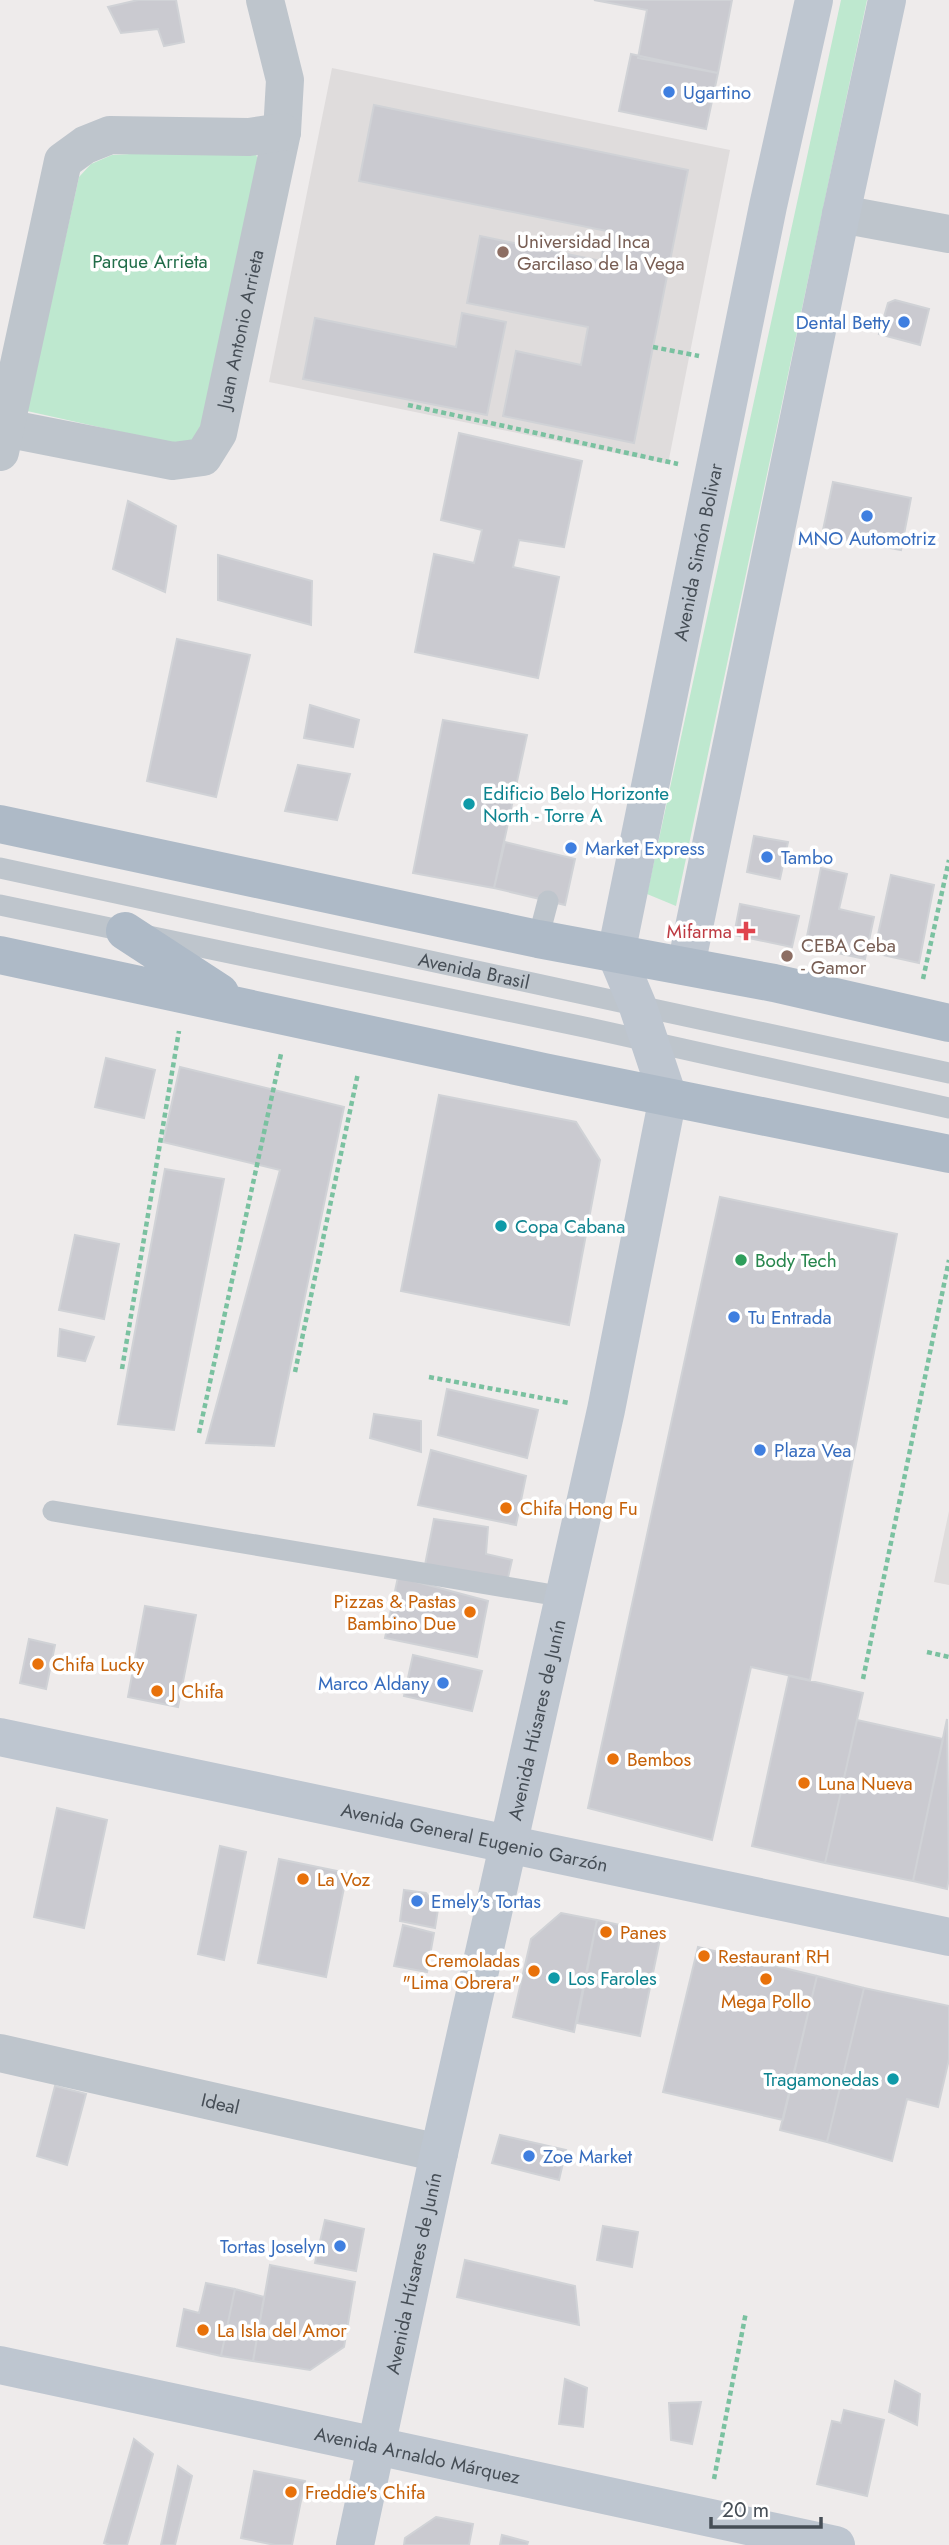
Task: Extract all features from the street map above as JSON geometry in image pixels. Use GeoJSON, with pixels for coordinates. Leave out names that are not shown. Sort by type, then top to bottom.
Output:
{"type":"FeatureCollection","features":[{"type":"Feature","properties":{"kind":"main road","name":"Avenida Simón Bolivar"},"geometry":{"type":"LineString","coordinates":[[615,954],[768,205],[814,0]]}},
{"type":"Feature","properties":{"kind":"main road"},"geometry":{"type":"LineString","coordinates":[[686,967],[887,0]]}},
{"type":"Feature","properties":{"kind":"main road"},"geometry":{"type":"LineString","coordinates":[[0,824],[538,939],[774,983],[932,1019]]}},
{"type":"Feature","properties":{"kind":"main road"},"geometry":{"type":"LineString","coordinates":[[125,932],[243,1007]]}},
{"type":"Feature","properties":{"kind":"main road"},"geometry":{"type":"LineString","coordinates":[[615,954],[637,1004],[668,1097]]}},
{"type":"Feature","properties":{"kind":"main road"},"geometry":{"type":"LineString","coordinates":[[0,955],[949,1154]]}},
{"type":"Feature","properties":{"kind":"main road","name":"Avenida Húsares de Junín"},"geometry":{"type":"LineString","coordinates":[[355,2545],[439,2153],[607,1410],[668,1097]]}},
{"type":"Feature","properties":{"kind":"main road","name":"Avenida General Eugenio Garzón"},"geometry":{"type":"LineString","coordinates":[[0,1737],[949,1937]]}},
{"type":"Feature","properties":{"kind":"main road","name":"Avenida Arnaldo Márquez"},"geometry":{"type":"LineString","coordinates":[[0,2365],[836,2545]]}},
{"type":"Feature","properties":{"kind":"street","name":"Juan Antonio Arrieta"},"geometry":{"type":"LineString","coordinates":[[3,440],[173,461],[203,457],[218,433],[282,132],[285,80],[265,0]]}},
{"type":"Feature","properties":{"kind":"street"},"geometry":{"type":"LineString","coordinates":[[3,440],[63,162],[85,145],[110,135],[248,138],[282,132]]}},
{"type":"Feature","properties":{"kind":"street"},"geometry":{"type":"LineString","coordinates":[[841,214],[949,234]]}},
{"type":"Feature","properties":{"kind":"street","name":"Ideal"},"geometry":{"type":"LineString","coordinates":[[0,2053],[439,2153]]}},
{"type":"Feature","properties":{"kind":"lane","name":"Avenida Brasil"},"geometry":{"type":"LineString","coordinates":[[0,868],[949,1073]]}},
{"type":"Feature","properties":{"kind":"lane"},"geometry":{"type":"LineString","coordinates":[[538,939],[548,901]]}},
{"type":"Feature","properties":{"kind":"lane","name":"Avenida Brasil"},"geometry":{"type":"LineString","coordinates":[[0,905],[649,1041],[949,1108]]}},
{"type":"Feature","properties":{"kind":"lane"},"geometry":{"type":"LineString","coordinates":[[52,1511],[565,1597]]}},
{"type":"Feature","properties":{"kind":"path"},"geometry":{"type":"LineString","coordinates":[[653,347],[738,361]]}},
{"type":"Feature","properties":{"kind":"path"},"geometry":{"type":"LineString","coordinates":[[408,405],[715,472]]}},
{"type":"Feature","properties":{"kind":"path"},"geometry":{"type":"LineString","coordinates":[[932,1019],[949,860]]}},
{"type":"Feature","properties":{"kind":"path"},"geometry":{"type":"LineString","coordinates":[[122,1369],[179,1034],[183,994]]}},
{"type":"Feature","properties":{"kind":"path"},"geometry":{"type":"LineString","coordinates":[[199,1433],[280,1056],[292,1018]]}},
{"type":"Feature","properties":{"kind":"path"},"geometry":{"type":"LineString","coordinates":[[295,1372],[358,1073]]}},
{"type":"Feature","properties":{"kind":"path"},"geometry":{"type":"LineString","coordinates":[[863,1679],[949,1260]]}},
{"type":"Feature","properties":{"kind":"path"},"geometry":{"type":"LineString","coordinates":[[429,1377],[607,1410]]}},
{"type":"Feature","properties":{"kind":"path"},"geometry":{"type":"LineString","coordinates":[[927,1652],[949,1657]]}},
{"type":"Feature","properties":{"kind":"path"},"geometry":{"type":"LineString","coordinates":[[706,2517],[746,2312]]}},
{"type":"Feature","properties":{"kind":"shaded area","name":"Universidad Inca Garcilaso de la Vega"},"geometry":{"type":"Polygon","coordinates":[[[332,68],[730,150],[668,464],[269,382],[332,68]]]}},
{"type":"Feature","properties":{"kind":"shaded area"},"geometry":{"type":"Polygon","coordinates":[[[949,1511],[949,1585],[934,1582],[949,1511]]]}},
{"type":"Feature","properties":{"kind":"green space"},"geometry":{"type":"Polygon","coordinates":[[[841,0],[867,0],[676,906],[647,894],[841,0]]]}},
{"type":"Feature","properties":{"kind":"green space","name":"Parque Arrieta"},"geometry":{"type":"Polygon","coordinates":[[[244,148],[256,154],[261,170],[197,444],[184,446],[27,411],[79,177],[91,164],[112,155],[244,148]]]}},
{"type":"Feature","properties":{"kind":"building"},"geometry":{"type":"Polygon","coordinates":[[[138,0],[176,0],[184,42],[164,46],[158,29],[121,33],[108,7],[138,0]]]}},
{"type":"Feature","properties":{"kind":"building"},"geometry":{"type":"Polygon","coordinates":[[[594,0],[732,0],[718,73],[638,58],[647,10],[594,0]]]}},
{"type":"Feature","properties":{"kind":"building","name":"Ugartino"},"geometry":{"type":"Polygon","coordinates":[[[631,54],[718,73],[706,129],[619,111],[631,54]]]}},
{"type":"Feature","properties":{"kind":"building"},"geometry":{"type":"Polygon","coordinates":[[[374,105],[688,170],[634,443],[503,416],[516,351],[581,365],[588,327],[467,303],[480,236],[601,261],[607,231],[359,181],[374,105]]]}},
{"type":"Feature","properties":{"kind":"building","name":"Dental Betty"},"geometry":{"type":"Polygon","coordinates":[[[895,300],[929,309],[920,345],[879,334],[888,303],[895,300]]]}},
{"type":"Feature","properties":{"kind":"building"},"geometry":{"type":"Polygon","coordinates":[[[462,313],[506,322],[487,415],[303,379],[315,318],[456,347],[462,313]]]}},
{"type":"Feature","properties":{"kind":"building"},"geometry":{"type":"Polygon","coordinates":[[[459,433],[582,461],[564,547],[519,540],[513,567],[559,577],[538,678],[415,652],[434,554],[474,563],[482,530],[441,520],[459,433]]]}},
{"type":"Feature","properties":{"kind":"building","name":"MNO Automotriz"},"geometry":{"type":"Polygon","coordinates":[[[833,482],[911,498],[901,550],[822,535],[833,482]]]}},
{"type":"Feature","properties":{"kind":"building"},"geometry":{"type":"Polygon","coordinates":[[[128,501],[176,526],[165,592],[113,569],[128,501]]]}},
{"type":"Feature","properties":{"kind":"building"},"geometry":{"type":"Polygon","coordinates":[[[218,555],[312,581],[311,625],[218,600],[218,555]]]}},
{"type":"Feature","properties":{"kind":"building"},"geometry":{"type":"Polygon","coordinates":[[[177,639],[250,655],[216,797],[147,781],[177,639]]]}},
{"type":"Feature","properties":{"kind":"building"},"geometry":{"type":"Polygon","coordinates":[[[310,705],[359,720],[353,747],[304,738],[310,705]]]}},
{"type":"Feature","properties":{"kind":"building","name":"Edificio Belo Horizonte North - Torre A"},"geometry":{"type":"Polygon","coordinates":[[[443,720],[527,735],[494,888],[413,873],[443,720]]]}},
{"type":"Feature","properties":{"kind":"building"},"geometry":{"type":"Polygon","coordinates":[[[298,765],[350,774],[337,820],[285,811],[298,765]]]}},
{"type":"Feature","properties":{"kind":"building","name":"Tambo"},"geometry":{"type":"Polygon","coordinates":[[[754,836],[788,842],[780,879],[747,872],[754,836]]]}},
{"type":"Feature","properties":{"kind":"building"},"geometry":{"type":"Polygon","coordinates":[[[505,842],[575,859],[565,905],[494,888],[505,842]]]}},
{"type":"Feature","properties":{"kind":"building"},"geometry":{"type":"Polygon","coordinates":[[[821,868],[847,874],[839,909],[874,917],[865,959],[805,946],[821,868]]]}},
{"type":"Feature","properties":{"kind":"building"},"geometry":{"type":"Polygon","coordinates":[[[891,875],[934,885],[919,963],[874,953],[891,875]]]}},
{"type":"Feature","properties":{"kind":"building"},"geometry":{"type":"Polygon","coordinates":[[[740,904],[799,916],[792,947],[734,935],[740,904]]]}},
{"type":"Feature","properties":{"kind":"building"},"geometry":{"type":"Polygon","coordinates":[[[106,1058],[155,1070],[144,1118],[95,1107],[106,1058]]]}},
{"type":"Feature","properties":{"kind":"building"},"geometry":{"type":"Polygon","coordinates":[[[180,1067],[344,1107],[274,1446],[206,1443],[280,1170],[163,1142],[180,1067]]]}},
{"type":"Feature","properties":{"kind":"building","name":"Copa Cabana"},"geometry":{"type":"Polygon","coordinates":[[[439,1095],[576,1122],[600,1160],[569,1325],[401,1291],[439,1095]]]}},
{"type":"Feature","properties":{"kind":"building"},"geometry":{"type":"Polygon","coordinates":[[[165,1169],[224,1179],[174,1430],[118,1424],[165,1169]]]}},
{"type":"Feature","properties":{"kind":"building","name":"Plaza Vea"},"geometry":{"type":"Polygon","coordinates":[[[720,1197],[897,1234],[810,1680],[751,1667],[712,1840],[588,1808],[720,1197]]]}},
{"type":"Feature","properties":{"kind":"building"},"geometry":{"type":"Polygon","coordinates":[[[75,1235],[119,1244],[104,1319],[59,1310],[75,1235]]]}},
{"type":"Feature","properties":{"kind":"building"},"geometry":{"type":"Polygon","coordinates":[[[60,1329],[94,1337],[85,1361],[58,1356],[60,1329]]]}},
{"type":"Feature","properties":{"kind":"building"},"geometry":{"type":"Polygon","coordinates":[[[447,1389],[538,1410],[527,1458],[438,1435],[447,1389]]]}},
{"type":"Feature","properties":{"kind":"building"},"geometry":{"type":"Polygon","coordinates":[[[374,1414],[421,1421],[421,1452],[370,1438],[374,1414]]]}},
{"type":"Feature","properties":{"kind":"building"},"geometry":{"type":"Polygon","coordinates":[[[431,1450],[526,1476],[516,1525],[418,1505],[431,1450]]]}},
{"type":"Feature","properties":{"kind":"building"},"geometry":{"type":"Polygon","coordinates":[[[434,1519],[488,1527],[486,1554],[512,1560],[507,1582],[425,1565],[434,1519]]]}},
{"type":"Feature","properties":{"kind":"building"},"geometry":{"type":"Polygon","coordinates":[[[398,1577],[488,1601],[477,1657],[385,1638],[398,1577]]]}},
{"type":"Feature","properties":{"kind":"building"},"geometry":{"type":"Polygon","coordinates":[[[145,1606],[196,1615],[178,1707],[128,1697],[145,1606]]]}},
{"type":"Feature","properties":{"kind":"building","name":"Chifa Lucky"},"geometry":{"type":"Polygon","coordinates":[[[29,1639],[55,1645],[46,1689],[20,1683],[29,1639]]]}},
{"type":"Feature","properties":{"kind":"building","name":"Marco Aldany"},"geometry":{"type":"Polygon","coordinates":[[[413,1655],[482,1671],[472,1711],[404,1696],[413,1655]]]}},
{"type":"Feature","properties":{"kind":"building","name":"Luna Nueva"},"geometry":{"type":"Polygon","coordinates":[[[789,1676],[863,1693],[825,1863],[752,1846],[789,1676]]]}},
{"type":"Feature","properties":{"kind":"building"},"geometry":{"type":"Polygon","coordinates":[[[947,1719],[949,1878],[947,1889],[913,1881],[947,1719]]]}},
{"type":"Feature","properties":{"kind":"building"},"geometry":{"type":"Polygon","coordinates":[[[857,1720],[943,1739],[913,1881],[825,1863],[857,1720]]]}},
{"type":"Feature","properties":{"kind":"building"},"geometry":{"type":"Polygon","coordinates":[[[57,1808],[107,1820],[84,1928],[34,1917],[57,1808]]]}},
{"type":"Feature","properties":{"kind":"building"},"geometry":{"type":"Polygon","coordinates":[[[220,1846],[246,1852],[224,1960],[198,1954],[220,1846]]]}},
{"type":"Feature","properties":{"kind":"building"},"geometry":{"type":"Polygon","coordinates":[[[279,1859],[347,1873],[326,1977],[258,1963],[279,1859]]]}},
{"type":"Feature","properties":{"kind":"building","name":"Emely's Tortas"},"geometry":{"type":"Polygon","coordinates":[[[404,1890],[426,1893],[438,1909],[435,1928],[400,1921],[404,1890]]]}},
{"type":"Feature","properties":{"kind":"building","name":"Los Faroles"},"geometry":{"type":"Polygon","coordinates":[[[561,1913],[597,1920],[574,2032],[513,2017],[531,1939],[561,1913]]]}},
{"type":"Feature","properties":{"kind":"building"},"geometry":{"type":"Polygon","coordinates":[[[597,1920],[661,1934],[640,2036],[577,2023],[597,1920]]]}},
{"type":"Feature","properties":{"kind":"building"},"geometry":{"type":"Polygon","coordinates":[[[403,1925],[434,1933],[427,1972],[394,1966],[403,1925]]]}},
{"type":"Feature","properties":{"kind":"building"},"geometry":{"type":"Polygon","coordinates":[[[698,1947],[817,1976],[783,2120],[663,2092],[698,1947]]]}},
{"type":"Feature","properties":{"kind":"building"},"geometry":{"type":"Polygon","coordinates":[[[817,1976],[864,1988],[827,2142],[780,2130],[817,1976]]]}},
{"type":"Feature","properties":{"kind":"building","name":"Tragamonedas"},"geometry":{"type":"Polygon","coordinates":[[[864,1988],[949,2006],[949,2059],[938,2107],[907,2099],[892,2161],[827,2142],[864,1988]]]}},
{"type":"Feature","properties":{"kind":"building"},"geometry":{"type":"Polygon","coordinates":[[[55,2086],[86,2094],[67,2165],[37,2156],[55,2086]]]}},
{"type":"Feature","properties":{"kind":"building","name":"Zoe Market"},"geometry":{"type":"Polygon","coordinates":[[[500,2135],[566,2150],[559,2180],[492,2163],[500,2135]]]}},
{"type":"Feature","properties":{"kind":"building","name":"Tortas Joselyn"},"geometry":{"type":"Polygon","coordinates":[[[325,2220],[364,2229],[356,2271],[315,2263],[325,2220]]]}},
{"type":"Feature","properties":{"kind":"building"},"geometry":{"type":"Polygon","coordinates":[[[603,2226],[638,2232],[632,2267],[597,2260],[603,2226]]]}},
{"type":"Feature","properties":{"kind":"building"},"geometry":{"type":"Polygon","coordinates":[[[465,2260],[575,2286],[579,2325],[457,2297],[465,2260]]]}},
{"type":"Feature","properties":{"kind":"building"},"geometry":{"type":"Polygon","coordinates":[[[270,2265],[355,2282],[344,2347],[310,2370],[253,2361],[270,2265]]]}},
{"type":"Feature","properties":{"kind":"building","name":"La Isla del Amor"},"geometry":{"type":"Polygon","coordinates":[[[206,2283],[235,2289],[221,2356],[177,2346],[184,2309],[199,2313],[206,2283]]]}},
{"type":"Feature","properties":{"kind":"building"},"geometry":{"type":"Polygon","coordinates":[[[235,2289],[264,2297],[253,2361],[221,2356],[235,2289]]]}},
{"type":"Feature","properties":{"kind":"building"},"geometry":{"type":"Polygon","coordinates":[[[565,2379],[587,2388],[583,2427],[559,2424],[565,2379]]]}},
{"type":"Feature","properties":{"kind":"building"},"geometry":{"type":"Polygon","coordinates":[[[895,2381],[920,2394],[917,2425],[889,2412],[895,2381]]]}},
{"type":"Feature","properties":{"kind":"building"},"geometry":{"type":"Polygon","coordinates":[[[701,2402],[692,2444],[671,2440],[669,2403],[701,2402]]]}},
{"type":"Feature","properties":{"kind":"building"},"geometry":{"type":"Polygon","coordinates":[[[844,2410],[884,2420],[867,2496],[817,2484],[832,2421],[841,2423],[844,2410]]]}},
{"type":"Feature","properties":{"kind":"building"},"geometry":{"type":"Polygon","coordinates":[[[134,2439],[153,2454],[127,2545],[110,2545],[104,2543],[134,2439]]]}},
{"type":"Feature","properties":{"kind":"building"},"geometry":{"type":"Polygon","coordinates":[[[178,2466],[192,2476],[175,2545],[161,2545],[178,2466]]]}},
{"type":"Feature","properties":{"kind":"building"},"geometry":{"type":"Polygon","coordinates":[[[254,2471],[305,2481],[292,2545],[275,2545],[241,2538],[254,2471]]]}},
{"type":"Feature","properties":{"kind":"building"},"geometry":{"type":"Polygon","coordinates":[[[436,2517],[473,2524],[469,2545],[404,2545],[405,2538],[436,2517]]]}},
{"type":"Feature","properties":{"kind":"building"},"geometry":{"type":"Polygon","coordinates":[[[502,2535],[528,2542],[527,2545],[500,2545],[502,2535]]]}},
{"type":"Feature","properties":{"kind":"place","name":"Ugartino"},"geometry":{"type":"Point","coordinates":[669,92]}},
{"type":"Feature","properties":{"kind":"place","name":"Universidad Inca Garcilaso de la Vega"},"geometry":{"type":"Point","coordinates":[503,252]}},
{"type":"Feature","properties":{"kind":"place","name":"Dental Betty"},"geometry":{"type":"Point","coordinates":[904,322]}},
{"type":"Feature","properties":{"kind":"place","name":"MNO Automotriz"},"geometry":{"type":"Point","coordinates":[867,516]}},
{"type":"Feature","properties":{"kind":"place","name":"Edificio Belo Horizonte North - Torre A"},"geometry":{"type":"Point","coordinates":[469,804]}},
{"type":"Feature","properties":{"kind":"place","name":"Market Express"},"geometry":{"type":"Point","coordinates":[571,848]}},
{"type":"Feature","properties":{"kind":"place","name":"Tambo"},"geometry":{"type":"Point","coordinates":[767,857]}},
{"type":"Feature","properties":{"kind":"place","name":"Mifarma"},"geometry":{"type":"Point","coordinates":[746,931]}},
{"type":"Feature","properties":{"kind":"place","name":"CEBA Ceba - Gamor"},"geometry":{"type":"Point","coordinates":[787,956]}},
{"type":"Feature","properties":{"kind":"place","name":"Copa Cabana"},"geometry":{"type":"Point","coordinates":[501,1226]}},
{"type":"Feature","properties":{"kind":"place","name":"Body Tech"},"geometry":{"type":"Point","coordinates":[741,1260]}},
{"type":"Feature","properties":{"kind":"place","name":"Tu Entrada"},"geometry":{"type":"Point","coordinates":[734,1317]}},
{"type":"Feature","properties":{"kind":"place","name":"Plaza Vea"},"geometry":{"type":"Point","coordinates":[760,1450]}},
{"type":"Feature","properties":{"kind":"place","name":"Chifa Hong Fu"},"geometry":{"type":"Point","coordinates":[506,1508]}},
{"type":"Feature","properties":{"kind":"place","name":"Pizzas & Pastas Bambino Due"},"geometry":{"type":"Point","coordinates":[470,1612]}},
{"type":"Feature","properties":{"kind":"place","name":"Chifa Lucky"},"geometry":{"type":"Point","coordinates":[38,1664]}},
{"type":"Feature","properties":{"kind":"place","name":"Marco Aldany"},"geometry":{"type":"Point","coordinates":[443,1683]}},
{"type":"Feature","properties":{"kind":"place","name":"J Chifa"},"geometry":{"type":"Point","coordinates":[157,1691]}},
{"type":"Feature","properties":{"kind":"place","name":"Bembos"},"geometry":{"type":"Point","coordinates":[613,1759]}},
{"type":"Feature","properties":{"kind":"place","name":"Luna Nueva"},"geometry":{"type":"Point","coordinates":[804,1783]}},
{"type":"Feature","properties":{"kind":"place","name":"La Voz"},"geometry":{"type":"Point","coordinates":[303,1879]}},
{"type":"Feature","properties":{"kind":"place","name":"Emely's Tortas"},"geometry":{"type":"Point","coordinates":[417,1901]}},
{"type":"Feature","properties":{"kind":"place","name":"Panes"},"geometry":{"type":"Point","coordinates":[606,1932]}},
{"type":"Feature","properties":{"kind":"place","name":"Restaurant RH"},"geometry":{"type":"Point","coordinates":[704,1956]}},
{"type":"Feature","properties":{"kind":"place","name":"Cremoladas \"Lima Obrera\""},"geometry":{"type":"Point","coordinates":[534,1971]}},
{"type":"Feature","properties":{"kind":"place","name":"Los Faroles"},"geometry":{"type":"Point","coordinates":[554,1978]}},
{"type":"Feature","properties":{"kind":"place","name":"Mega Pollo"},"geometry":{"type":"Point","coordinates":[766,1979]}},
{"type":"Feature","properties":{"kind":"place","name":"Tragamonedas"},"geometry":{"type":"Point","coordinates":[893,2079]}},
{"type":"Feature","properties":{"kind":"place","name":"Zoe Market"},"geometry":{"type":"Point","coordinates":[529,2156]}},
{"type":"Feature","properties":{"kind":"place","name":"Tortas Joselyn"},"geometry":{"type":"Point","coordinates":[340,2246]}},
{"type":"Feature","properties":{"kind":"place","name":"La Isla del Amor"},"geometry":{"type":"Point","coordinates":[203,2330]}},
{"type":"Feature","properties":{"kind":"place","name":"Freddie's Chifa"},"geometry":{"type":"Point","coordinates":[291,2492]}}]}
